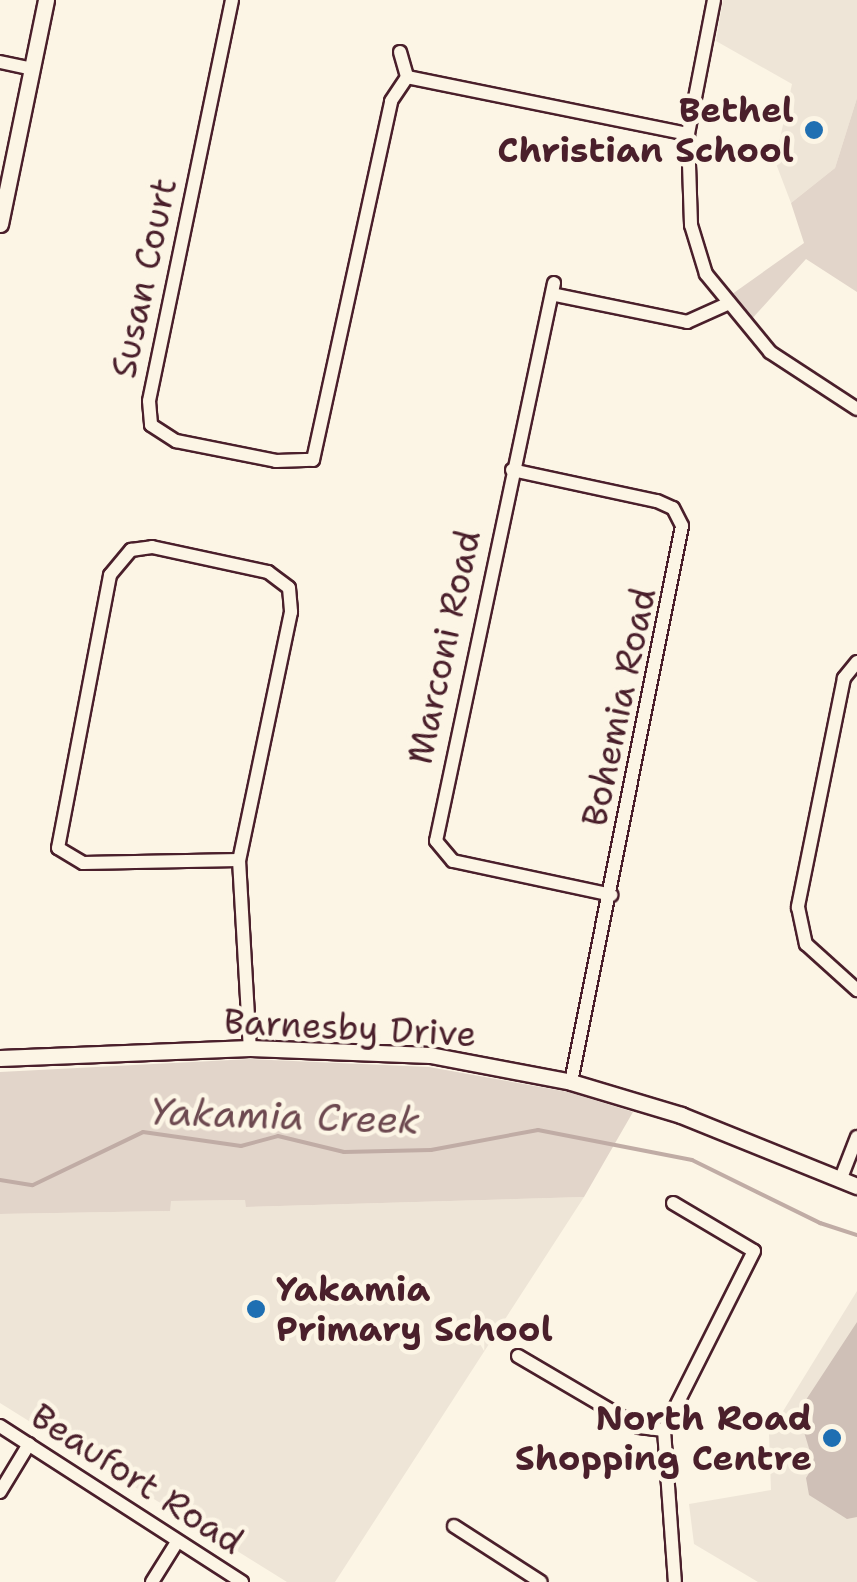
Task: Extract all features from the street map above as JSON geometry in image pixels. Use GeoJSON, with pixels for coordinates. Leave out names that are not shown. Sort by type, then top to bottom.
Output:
{"type":"FeatureCollection","features":[{"type":"Feature","properties":{"kind":"street"},"geometry":{"type":"LineString","coordinates":[[0,224],[46,0]]}},
{"type":"Feature","properties":{"kind":"street","name":"Susan Court"},"geometry":{"type":"LineString","coordinates":[[232,0],[149,401],[150,424],[176,441],[276,461],[313,460],[391,101],[407,77]]}},
{"type":"Feature","properties":{"kind":"street"},"geometry":{"type":"LineString","coordinates":[[714,0],[688,134],[692,225],[706,274],[770,352],[857,409]]}},
{"type":"Feature","properties":{"kind":"street"},"geometry":{"type":"LineString","coordinates":[[400,52],[407,77],[688,134]]}},
{"type":"Feature","properties":{"kind":"street"},"geometry":{"type":"LineString","coordinates":[[0,62],[32,69]]}},
{"type":"Feature","properties":{"kind":"street","name":"Marconi Road"},"geometry":{"type":"LineString","coordinates":[[611,895],[453,861],[436,841],[512,470],[554,289],[687,322],[727,304]]}},
{"type":"Feature","properties":{"kind":"street","name":"Bohemia Road"},"geometry":{"type":"LineString","coordinates":[[512,470],[657,501],[672,508],[682,526],[571,1082]]}},
{"type":"Feature","properties":{"kind":"street"},"geometry":{"type":"LineString","coordinates":[[239,860],[83,863],[58,848],[110,575],[130,550],[152,547],[268,572],[290,588],[291,612],[239,860],[250,1048]]}},
{"type":"Feature","properties":{"kind":"street"},"geometry":{"type":"LineString","coordinates":[[857,662],[844,678],[798,907],[806,944],[857,990]]}},
{"type":"Feature","properties":{"kind":"street","name":"Barnesby Drive"},"geometry":{"type":"LineString","coordinates":[[0,1058],[250,1048],[430,1056],[571,1082],[681,1115],[857,1186]]}},
{"type":"Feature","properties":{"kind":"street"},"geometry":{"type":"LineString","coordinates":[[841,1178],[857,1137]]}},
{"type":"Feature","properties":{"kind":"street"},"geometry":{"type":"LineString","coordinates":[[672,1203],[754,1251],[664,1430],[675,1582]]}},
{"type":"Feature","properties":{"kind":"street"},"geometry":{"type":"LineString","coordinates":[[518,1356],[638,1427],[664,1430]]}},
{"type":"Feature","properties":{"kind":"street","name":"Beaufort Road"},"geometry":{"type":"LineString","coordinates":[[0,1426],[242,1582]]}},
{"type":"Feature","properties":{"kind":"street"},"geometry":{"type":"LineString","coordinates":[[0,1492],[29,1444]]}},
{"type":"Feature","properties":{"kind":"street"},"geometry":{"type":"LineString","coordinates":[[454,1526],[541,1582]]}},
{"type":"Feature","properties":{"kind":"street"},"geometry":{"type":"LineString","coordinates":[[152,1582],[177,1542]]}},
{"type":"Feature","properties":{"kind":"shaded area","name":"Bethel Christian School"},"geometry":{"type":"Polygon","coordinates":[[[723,0],[857,0],[857,98],[835,168],[791,203],[775,161],[792,84],[716,41],[723,0]]]}},
{"type":"Feature","properties":{"kind":"shaded area"},"geometry":{"type":"Polygon","coordinates":[[[857,98],[857,292],[806,259],[749,322],[728,297],[804,243],[791,203],[835,168],[857,98]]]}},
{"type":"Feature","properties":{"kind":"shaded area"},"geometry":{"type":"Polygon","coordinates":[[[250,1059],[429,1067],[568,1092],[633,1112],[584,1197],[246,1207],[245,1200],[171,1201],[170,1211],[0,1214],[0,1072],[250,1059]]]}},
{"type":"Feature","properties":{"kind":"shaded area","name":"Yakamia Primary School"},"geometry":{"type":"Polygon","coordinates":[[[584,1197],[335,1582],[287,1582],[0,1403],[0,1214],[169,1211],[170,1201],[246,1200],[247,1207],[584,1197]]]}},
{"type":"Feature","properties":{"kind":"shaded area"},"geometry":{"type":"Polygon","coordinates":[[[857,1291],[857,1582],[758,1582],[694,1544],[689,1504],[771,1490],[769,1434],[857,1291]]]}},
{"type":"Feature","properties":{"kind":"building","name":"North Road Shopping Centre"},"geometry":{"type":"Polygon","coordinates":[[[857,1322],[857,1517],[847,1519],[809,1495],[806,1478],[814,1465],[798,1412],[857,1322]]]}},
{"type":"Feature","properties":{"kind":"waterway","name":"Yakamia Creek"},"geometry":{"type":"LineString","coordinates":[[0,1180],[33,1185],[143,1132],[241,1146],[278,1136],[344,1152],[431,1150],[538,1130],[692,1160],[820,1223],[857,1235]]}},
{"type":"Feature","properties":{"kind":"place","name":"Bethel Christian School"},"geometry":{"type":"Point","coordinates":[814,130]}},
{"type":"Feature","properties":{"kind":"place","name":"Yakamia Primary School"},"geometry":{"type":"Point","coordinates":[256,1309]}},
{"type":"Feature","properties":{"kind":"place","name":"North Road Shopping Centre"},"geometry":{"type":"Point","coordinates":[832,1438]}}]}
